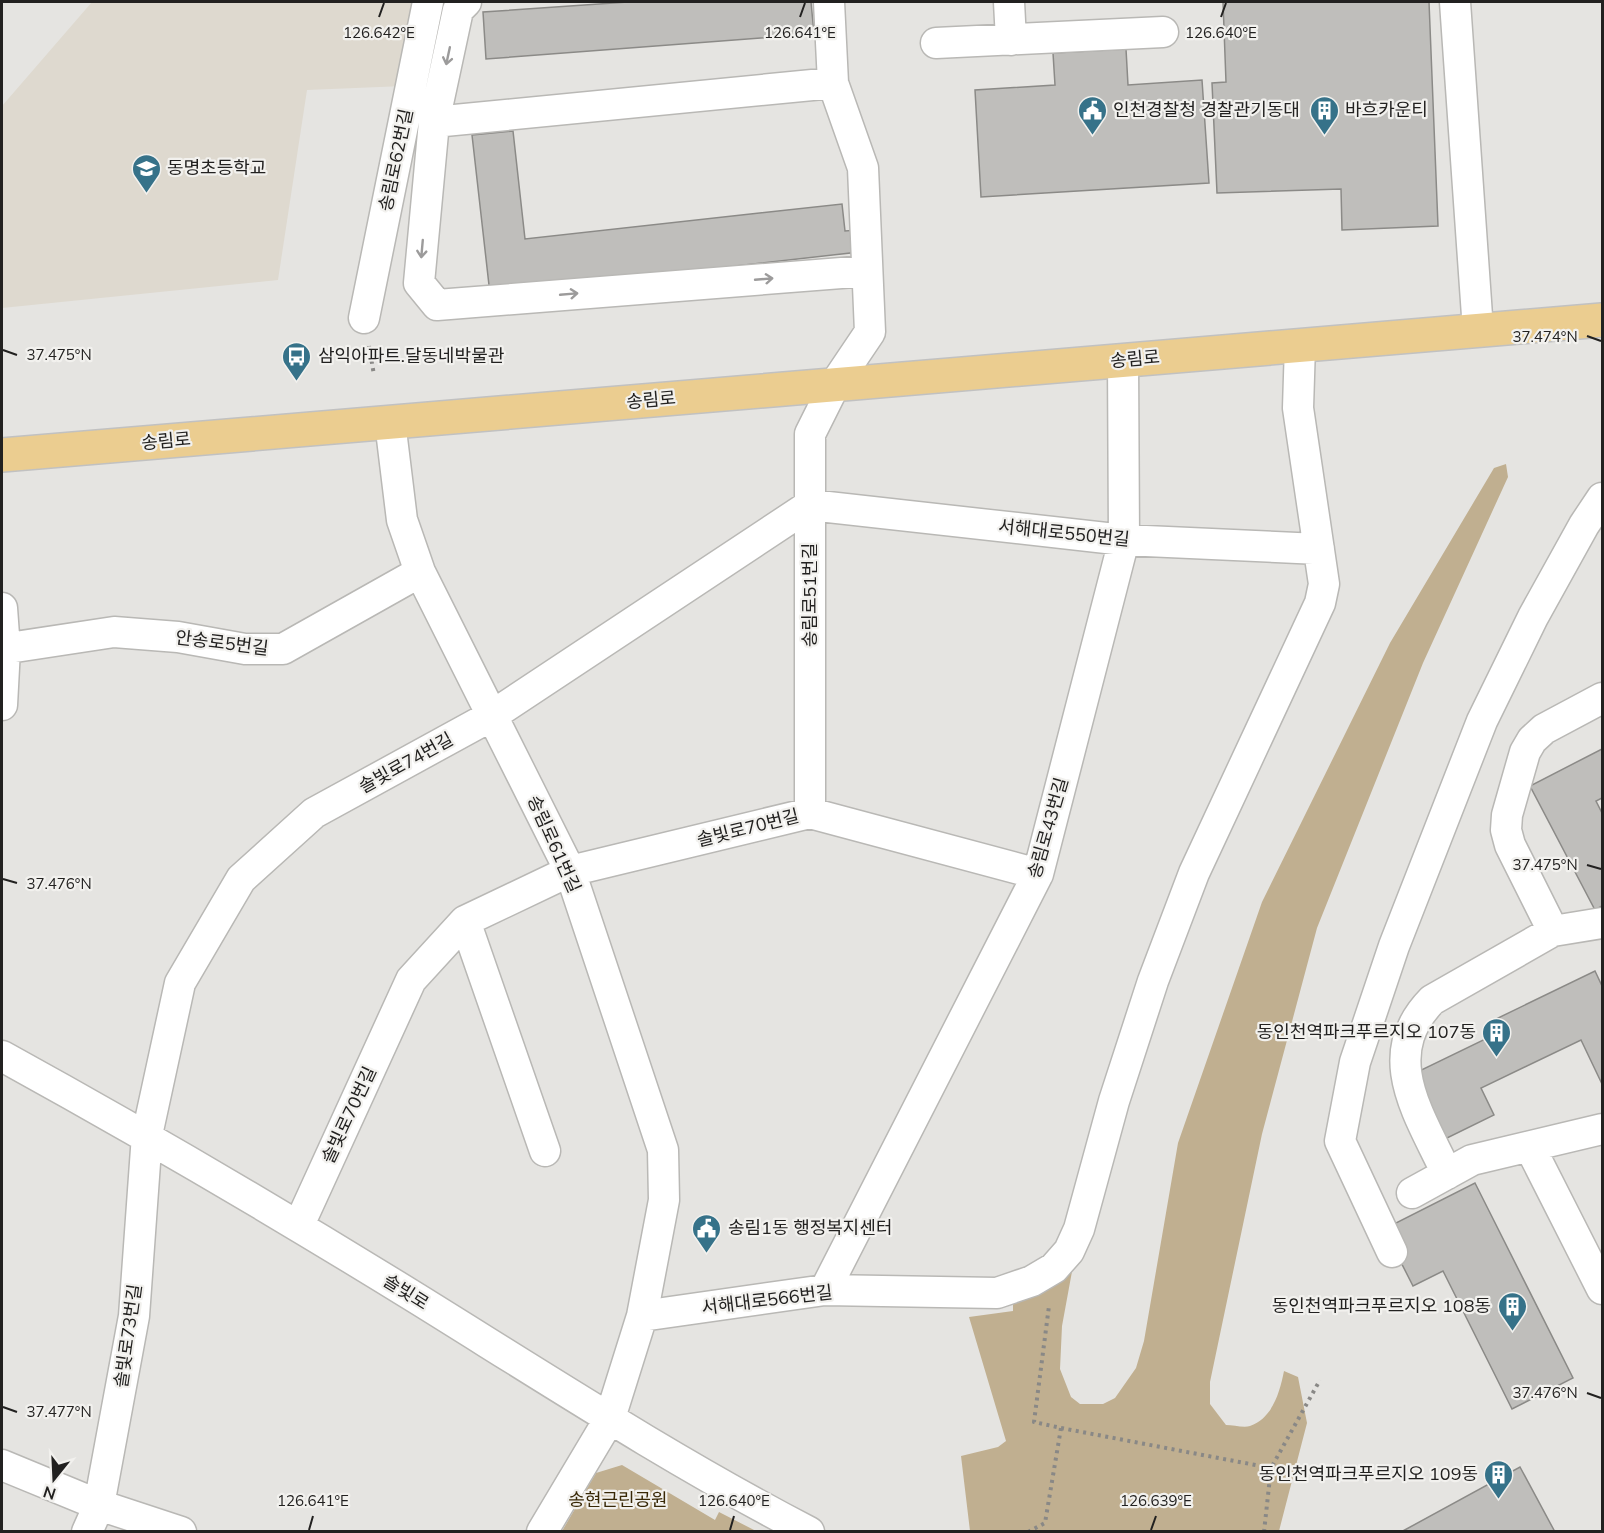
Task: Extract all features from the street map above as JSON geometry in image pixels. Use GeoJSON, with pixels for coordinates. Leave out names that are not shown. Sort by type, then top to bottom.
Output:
{"type":"FeatureCollection","features":[{"type":"Feature","properties":{"kind":"main road","name":"송림로"},"geometry":{"type":"LineString","coordinates":[[2,455],[1602,320]]}},
{"type":"Feature","properties":{"kind":"street","name":"송림로62번길"},"geometry":{"type":"LineString","coordinates":[[363,318],[428,2]]}},
{"type":"Feature","properties":{"kind":"street"},"geometry":{"type":"LineString","coordinates":[[466,2],[458,10],[434,122],[419,283],[437,305],[867,271]]}},
{"type":"Feature","properties":{"kind":"street","name":"송림로51번길"},"geometry":{"type":"LineString","coordinates":[[810,813],[810,434],[835,384],[870,332],[863,168],[833,83],[829,2]]}},
{"type":"Feature","properties":{"kind":"street"},"geometry":{"type":"LineString","coordinates":[[1009,2],[1011,40]]}},
{"type":"Feature","properties":{"kind":"street"},"geometry":{"type":"LineString","coordinates":[[1455,2],[1478,330]]}},
{"type":"Feature","properties":{"kind":"street"},"geometry":{"type":"LineString","coordinates":[[936,44],[1163,32]]}},
{"type":"Feature","properties":{"kind":"street"},"geometry":{"type":"LineString","coordinates":[[434,122],[833,83]]}},
{"type":"Feature","properties":{"kind":"street"},"geometry":{"type":"LineString","coordinates":[[1043,1275],[1069,1251],[1079,1229],[1114,1101],[1153,981],[1194,873],[1320,603],[1324,584],[1298,408],[1300,345]]}},
{"type":"Feature","properties":{"kind":"street","name":"송림로43번길"},"geometry":{"type":"LineString","coordinates":[[825,1290],[1038,874],[1124,540],[1123,360]]}},
{"type":"Feature","properties":{"kind":"street","name":"송림로61번길"},"geometry":{"type":"LineString","coordinates":[[390,422],[402,520],[420,572],[570,871],[663,1150],[664,1200],[642,1316]]}},
{"type":"Feature","properties":{"kind":"street"},"geometry":{"type":"LineString","coordinates":[[1392,1252],[1340,1142],[1355,1062],[1394,946],[1482,721],[1533,617],[1584,525],[1602,498]]}},
{"type":"Feature","properties":{"kind":"street","name":"서해대로550번길"},"geometry":{"type":"LineString","coordinates":[[810,505],[1124,540],[1319,549]]}},
{"type":"Feature","properties":{"kind":"street","name":"솔빛로74번길"},"geometry":{"type":"LineString","coordinates":[[147,1135],[180,983],[241,879],[314,813],[493,716],[810,505]]}},
{"type":"Feature","properties":{"kind":"street","name":"안송로5번길"},"geometry":{"type":"LineString","coordinates":[[3,649],[114,632],[178,637],[244,649],[283,649],[420,572]]}},
{"type":"Feature","properties":{"kind":"street"},"geometry":{"type":"LineString","coordinates":[[2,608],[2,705]]}},
{"type":"Feature","properties":{"kind":"street"},"geometry":{"type":"LineString","coordinates":[[1553,931],[1510,845],[1506,830],[1507,815],[1525,752],[1532,740],[1544,729],[1602,698]]}},
{"type":"Feature","properties":{"kind":"street","name":"솔빛로70번길"},"geometry":{"type":"LineString","coordinates":[[299,1225],[411,980],[465,921],[570,871],[810,813],[1038,874]]}},
{"type":"Feature","properties":{"kind":"street"},"geometry":{"type":"LineString","coordinates":[[465,921],[545,1151]]}},
{"type":"Feature","properties":{"kind":"street"},"geometry":{"type":"LineString","coordinates":[[1447,1174],[1406,1083],[1405,1054],[1418,1014],[1432,1000],[1553,931],[1602,923]]}},
{"type":"Feature","properties":{"kind":"street","name":"솔빛로"},"geometry":{"type":"LineString","coordinates":[[2,1056],[147,1135],[299,1225],[610,1418],[809,1532]]}},
{"type":"Feature","properties":{"kind":"street"},"geometry":{"type":"LineString","coordinates":[[1412,1193],[1472,1160],[1602,1129]]}},
{"type":"Feature","properties":{"kind":"street","name":"솔빛로73번길"},"geometry":{"type":"LineString","coordinates":[[93,1519],[134,1316],[147,1135]]}},
{"type":"Feature","properties":{"kind":"street"},"geometry":{"type":"LineString","coordinates":[[1530,1146],[1602,1289]]}},
{"type":"Feature","properties":{"kind":"street","name":"서해대로566번길"},"geometry":{"type":"LineString","coordinates":[[642,1316],[825,1290],[997,1293],[1043,1275]]}},
{"type":"Feature","properties":{"kind":"street"},"geometry":{"type":"LineString","coordinates":[[542,1532],[610,1418],[642,1316]]}},
{"type":"Feature","properties":{"kind":"street"},"geometry":{"type":"LineString","coordinates":[[2,1466],[93,1519],[181,1532]]}},
{"type":"Feature","properties":{"kind":"path"},"geometry":{"type":"LineString","coordinates":[[1043,1275],[1034,1422],[1271,1468]]}},
{"type":"Feature","properties":{"kind":"path"},"geometry":{"type":"LineString","coordinates":[[1264,1532],[1271,1468],[1320,1380]]}},
{"type":"Feature","properties":{"kind":"path"},"geometry":{"type":"LineString","coordinates":[[1028,1532],[1045,1523],[1061,1428]]}},
{"type":"Feature","properties":{"kind":"shaded area","name":"동명초등학교"},"geometry":{"type":"Polygon","coordinates":[[[92,2],[417,2],[404,86],[307,90],[278,280],[2,308],[2,106],[92,2]]]}},
{"type":"Feature","properties":{"kind":"green space"},"geometry":{"type":"Polygon","coordinates":[[[1506,464],[1508,477],[1423,663],[1317,928],[1262,1134],[1210,1382],[1210,1404],[1226,1425],[1250,1426],[1258,1422],[1270,1410],[1278,1395],[1284,1371],[1298,1377],[1307,1423],[1279,1531],[970,1531],[961,1456],[998,1447],[1006,1441],[969,1317],[1013,1311],[1013,1297],[1073,1266],[1062,1326],[1060,1369],[1071,1397],[1080,1404],[1103,1404],[1115,1398],[1136,1368],[1144,1341],[1178,1143],[1262,902],[1390,643],[1494,468],[1506,464]]]}},
{"type":"Feature","properties":{"kind":"green space","name":"송현근린공원"},"geometry":{"type":"Polygon","coordinates":[[[622,1465],[715,1520],[719,1512],[756,1531],[562,1531],[596,1473],[622,1465]]]}},
{"type":"Feature","properties":{"kind":"building"},"geometry":{"type":"Polygon","coordinates":[[[628,2],[811,2],[814,34],[486,59],[483,12],[628,2]]]}},
{"type":"Feature","properties":{"kind":"building","name":"바흐카운티"},"geometry":{"type":"Polygon","coordinates":[[[1223,2],[1429,2],[1438,226],[1342,230],[1341,189],[1217,193],[1212,83],[1226,82],[1223,2]]]}},
{"type":"Feature","properties":{"kind":"building","name":"인천경찰청 경찰관기동대"},"geometry":{"type":"Polygon","coordinates":[[[1126,49],[1128,85],[1202,80],[1209,183],[981,197],[975,90],[1055,85],[1053,53],[1126,49]]]}},
{"type":"Feature","properties":{"kind":"building"},"geometry":{"type":"Polygon","coordinates":[[[513,131],[525,239],[842,204],[845,231],[857,230],[859,252],[490,294],[472,135],[513,131]]]}},
{"type":"Feature","properties":{"kind":"building"},"geometry":{"type":"Polygon","coordinates":[[[1602,749],[1602,798],[1596,801],[1602,813],[1602,906],[1595,910],[1530,786],[1602,749]]]}},
{"type":"Feature","properties":{"kind":"building","name":"동인천역파크푸르지오 107동"},"geometry":{"type":"Polygon","coordinates":[[[1595,971],[1602,986],[1602,1084],[1581,1040],[1481,1088],[1494,1115],[1445,1139],[1413,1074],[1500,1032],[1494,1020],[1595,971]]]}},
{"type":"Feature","properties":{"kind":"building","name":"동인천역파크푸르지오 108동"},"geometry":{"type":"Polygon","coordinates":[[[1475,1183],[1573,1378],[1512,1409],[1443,1271],[1413,1286],[1384,1229],[1475,1183]]]}},
{"type":"Feature","properties":{"kind":"building","name":"동인천역파크푸르지오 109동"},"geometry":{"type":"Polygon","coordinates":[[[1520,1467],[1555,1532],[1401,1532],[1520,1467]]]}},
{"type":"Feature","properties":{"kind":"place","name":"인천경찰청 경찰관기동대"},"geometry":{"type":"Point","coordinates":[1092,136]}},
{"type":"Feature","properties":{"kind":"place","name":"바흐카운티"},"geometry":{"type":"Point","coordinates":[1324,136]}},
{"type":"Feature","properties":{"kind":"place","name":"동명초등학교"},"geometry":{"type":"Point","coordinates":[146,194]}},
{"type":"Feature","properties":{"kind":"place","name":"삼익아파트.달동네박물관"},"geometry":{"type":"Point","coordinates":[297,382]}},
{"type":"Feature","properties":{"kind":"place","name":"동인천역파크푸르지오 107동"},"geometry":{"type":"Point","coordinates":[1497,1058]}},
{"type":"Feature","properties":{"kind":"place","name":"송림1동 행정복지센터"},"geometry":{"type":"Point","coordinates":[707,1254]}},
{"type":"Feature","properties":{"kind":"place","name":"동인천역파크푸르지오 108동"},"geometry":{"type":"Point","coordinates":[1512,1332]}},
{"type":"Feature","properties":{"kind":"place","name":"동인천역파크푸르지오 109동"},"geometry":{"type":"Point","coordinates":[1499,1500]}}]}
